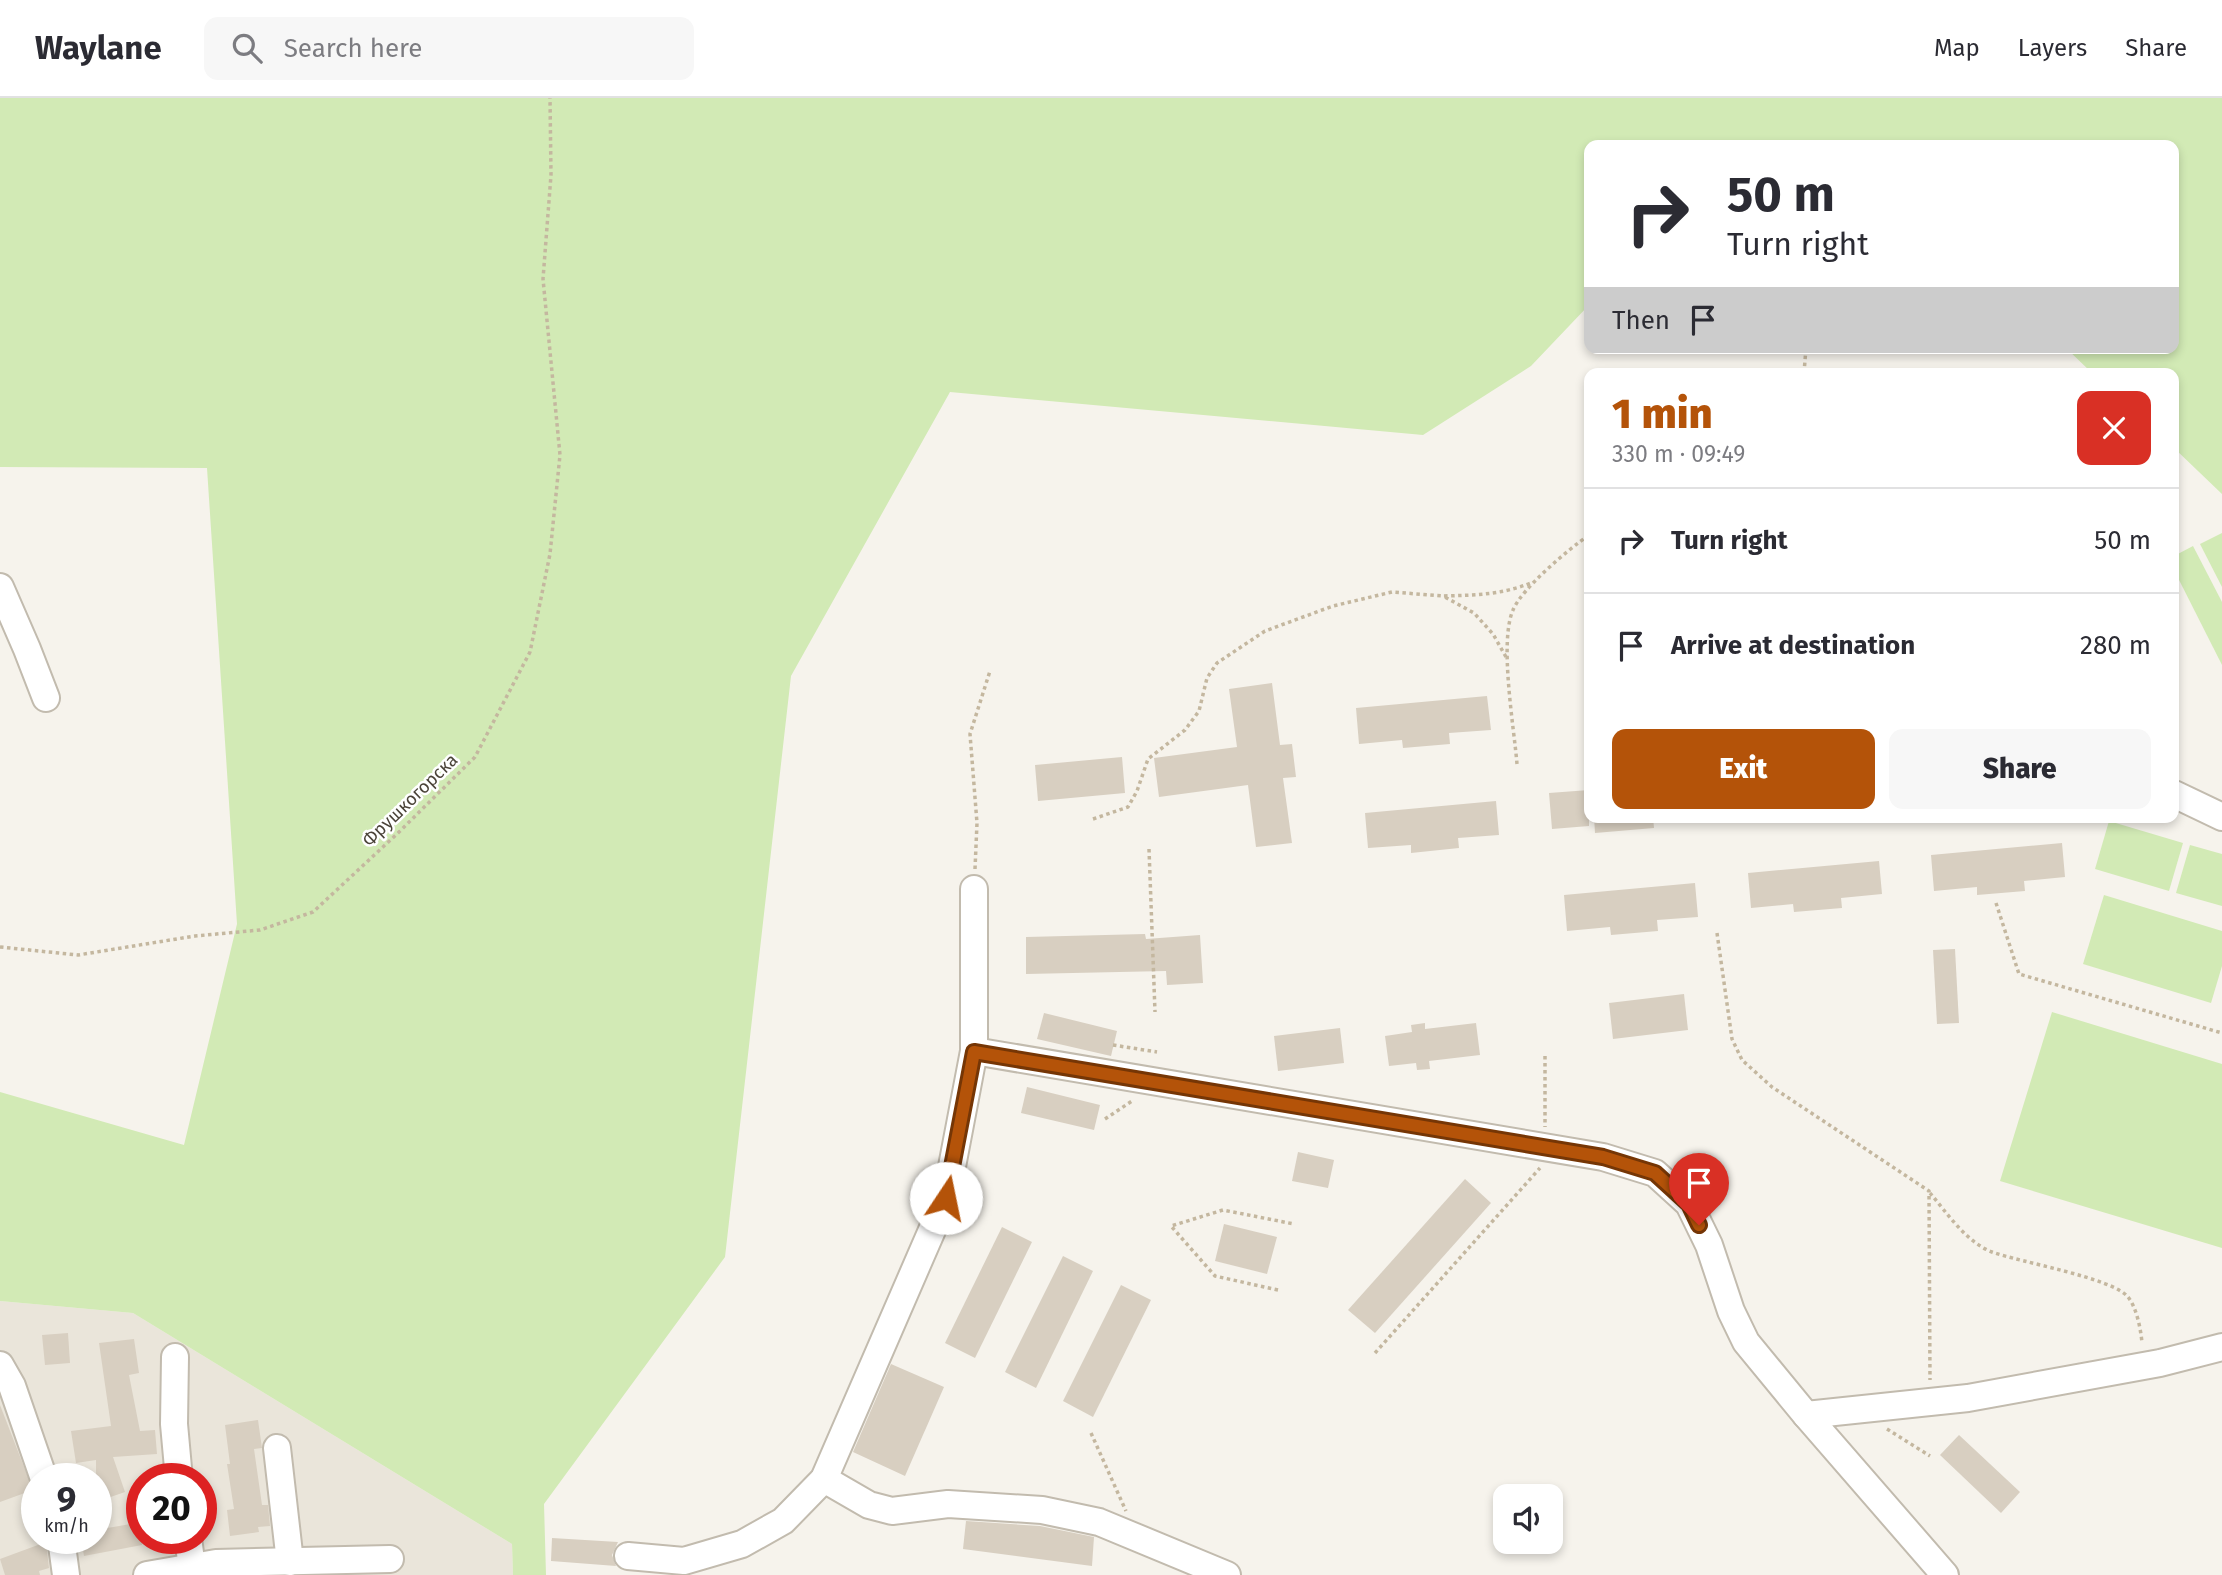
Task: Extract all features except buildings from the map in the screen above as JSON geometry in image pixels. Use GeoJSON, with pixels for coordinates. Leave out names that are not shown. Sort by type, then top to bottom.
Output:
{"type":"FeatureCollection","features":[{"type":"Feature","properties":{"kind":"street"},"geometry":{"type":"LineString","coordinates":[[0,587],[46,698]]}},
{"type":"Feature","properties":{"kind":"street"},"geometry":{"type":"LineString","coordinates":[[2179,796],[2222,817]]}},
{"type":"Feature","properties":{"kind":"street"},"geometry":{"type":"LineString","coordinates":[[628,1556],[684,1561],[742,1544],[783,1521],[824,1479],[946,1198],[974,1052],[974,889]]}},
{"type":"Feature","properties":{"kind":"street"},"geometry":{"type":"LineString","coordinates":[[974,1052],[1603,1157],[1655,1173],[1689,1204],[1709,1245],[1731,1311],[1746,1342],[1945,1575]]}},
{"type":"Feature","properties":{"kind":"street"},"geometry":{"type":"LineString","coordinates":[[1806,1415],[1968,1398],[2144,1366],[2222,1347]]}},
{"type":"Feature","properties":{"kind":"street"},"geometry":{"type":"LineString","coordinates":[[175,1357],[174,1424],[178,1463]]}},
{"type":"Feature","properties":{"kind":"street"},"geometry":{"type":"LineString","coordinates":[[0,1365],[12,1386],[38,1463]]}},
{"type":"Feature","properties":{"kind":"street"},"geometry":{"type":"LineString","coordinates":[[277,1448],[290,1562]]}},
{"type":"Feature","properties":{"kind":"street"},"geometry":{"type":"LineString","coordinates":[[824,1479],[869,1504],[892,1511],[948,1504],[1042,1510],[1100,1522],[1227,1575]]}},
{"type":"Feature","properties":{"kind":"street"},"geometry":{"type":"LineString","coordinates":[[63,1554],[66,1575]]}},
{"type":"Feature","properties":{"kind":"street"},"geometry":{"type":"LineString","coordinates":[[147,1575],[193,1571],[216,1563],[390,1559]]}},
{"type":"Feature","properties":{"kind":"path","name":"Фрушкогорска"},"geometry":{"type":"LineString","coordinates":[[0,947],[78,955],[195,936],[260,930],[313,912],[475,757],[530,652],[550,554],[560,455],[543,279],[551,175],[550,98]]}},
{"type":"Feature","properties":{"kind":"path"},"geometry":{"type":"LineString","coordinates":[[1517,764],[1508,659],[1508,629],[1514,608],[1535,582],[1584,539]]}},
{"type":"Feature","properties":{"kind":"path"},"geometry":{"type":"LineString","coordinates":[[1093,819],[1128,807],[1138,791],[1148,759],[1185,730],[1199,711],[1207,678],[1217,663],[1265,631],[1333,606],[1392,592],[1443,596],[1481,595],[1512,591],[1535,582]]}},
{"type":"Feature","properties":{"kind":"path"},"geometry":{"type":"LineString","coordinates":[[1443,596],[1474,613],[1493,634],[1508,659]]}},
{"type":"Feature","properties":{"kind":"path"},"geometry":{"type":"LineString","coordinates":[[974,889],[977,823],[970,734],[990,671]]}},
{"type":"Feature","properties":{"kind":"path"},"geometry":{"type":"LineString","coordinates":[[1149,849],[1155,1012]]}},
{"type":"Feature","properties":{"kind":"path"},"geometry":{"type":"LineString","coordinates":[[1996,903],[2019,974],[2222,1033]]}},
{"type":"Feature","properties":{"kind":"path"},"geometry":{"type":"LineString","coordinates":[[1717,933],[1732,1039],[1742,1060],[1772,1087],[1929,1191],[1962,1231],[1989,1251],[2109,1285],[2128,1297],[2140,1327],[2144,1366]]}},
{"type":"Feature","properties":{"kind":"path"},"geometry":{"type":"LineString","coordinates":[[1113,1045],[1157,1052]]}},
{"type":"Feature","properties":{"kind":"path"},"geometry":{"type":"LineString","coordinates":[[1374,1353],[1544,1164],[1545,1056]]}},
{"type":"Feature","properties":{"kind":"path"},"geometry":{"type":"LineString","coordinates":[[1929,1191],[1930,1402]]}},
{"type":"Feature","properties":{"kind":"path"},"geometry":{"type":"LineString","coordinates":[[1278,1290],[1215,1276],[1171,1226],[1223,1210],[1294,1224]]}},
{"type":"Feature","properties":{"kind":"path"},"geometry":{"type":"LineString","coordinates":[[1855,1410],[1930,1456]]}},
{"type":"Feature","properties":{"kind":"path"},"geometry":{"type":"LineString","coordinates":[[1091,1433],[1139,1538]]}},
{"type":"Feature","properties":{"kind":"shaded area"},"geometry":{"type":"Polygon","coordinates":[[[0,1301],[133,1313],[512,1544],[513,1575],[0,1575],[0,1301]]]}},
{"type":"Feature","properties":{"kind":"green space"},"geometry":{"type":"Polygon","coordinates":[[[0,98],[2222,98],[2222,494],[2179,453],[2179,368],[2087,368],[2072,354],[2179,354],[2179,140],[1584,140],[1584,310],[1531,366],[1423,435],[950,392],[791,676],[725,1257],[544,1504],[546,1575],[513,1575],[512,1544],[133,1313],[0,1301],[0,1092],[184,1145],[237,924],[207,468],[0,467],[0,98]]]}},
{"type":"Feature","properties":{"kind":"green space"},"geometry":{"type":"Polygon","coordinates":[[[2222,533],[2222,587],[2200,544],[2222,533]]]}},
{"type":"Feature","properties":{"kind":"green space"},"geometry":{"type":"Polygon","coordinates":[[[2193,546],[2222,602],[2222,665],[2179,580],[2179,553],[2193,546]]]}},
{"type":"Feature","properties":{"kind":"green space"},"geometry":{"type":"Polygon","coordinates":[[[2108,823],[2183,843],[2169,891],[2095,869],[2108,823]]]}},
{"type":"Feature","properties":{"kind":"green space"},"geometry":{"type":"Polygon","coordinates":[[[2190,845],[2222,854],[2222,906],[2176,893],[2190,845]]]}},
{"type":"Feature","properties":{"kind":"green space"},"geometry":{"type":"Polygon","coordinates":[[[2104,895],[2222,931],[2222,966],[2211,1003],[2083,964],[2104,895]]]}},
{"type":"Feature","properties":{"kind":"green space"},"geometry":{"type":"Polygon","coordinates":[[[2052,1012],[2222,1064],[2222,1248],[2000,1181],[2052,1012]]]}},
{"type":"Feature","properties":{"kind":"route"},"geometry":{"type":"LineString","coordinates":[[946,1198],[974,1052],[1603,1157],[1655,1173],[1689,1204],[1699,1225]]}}]}
